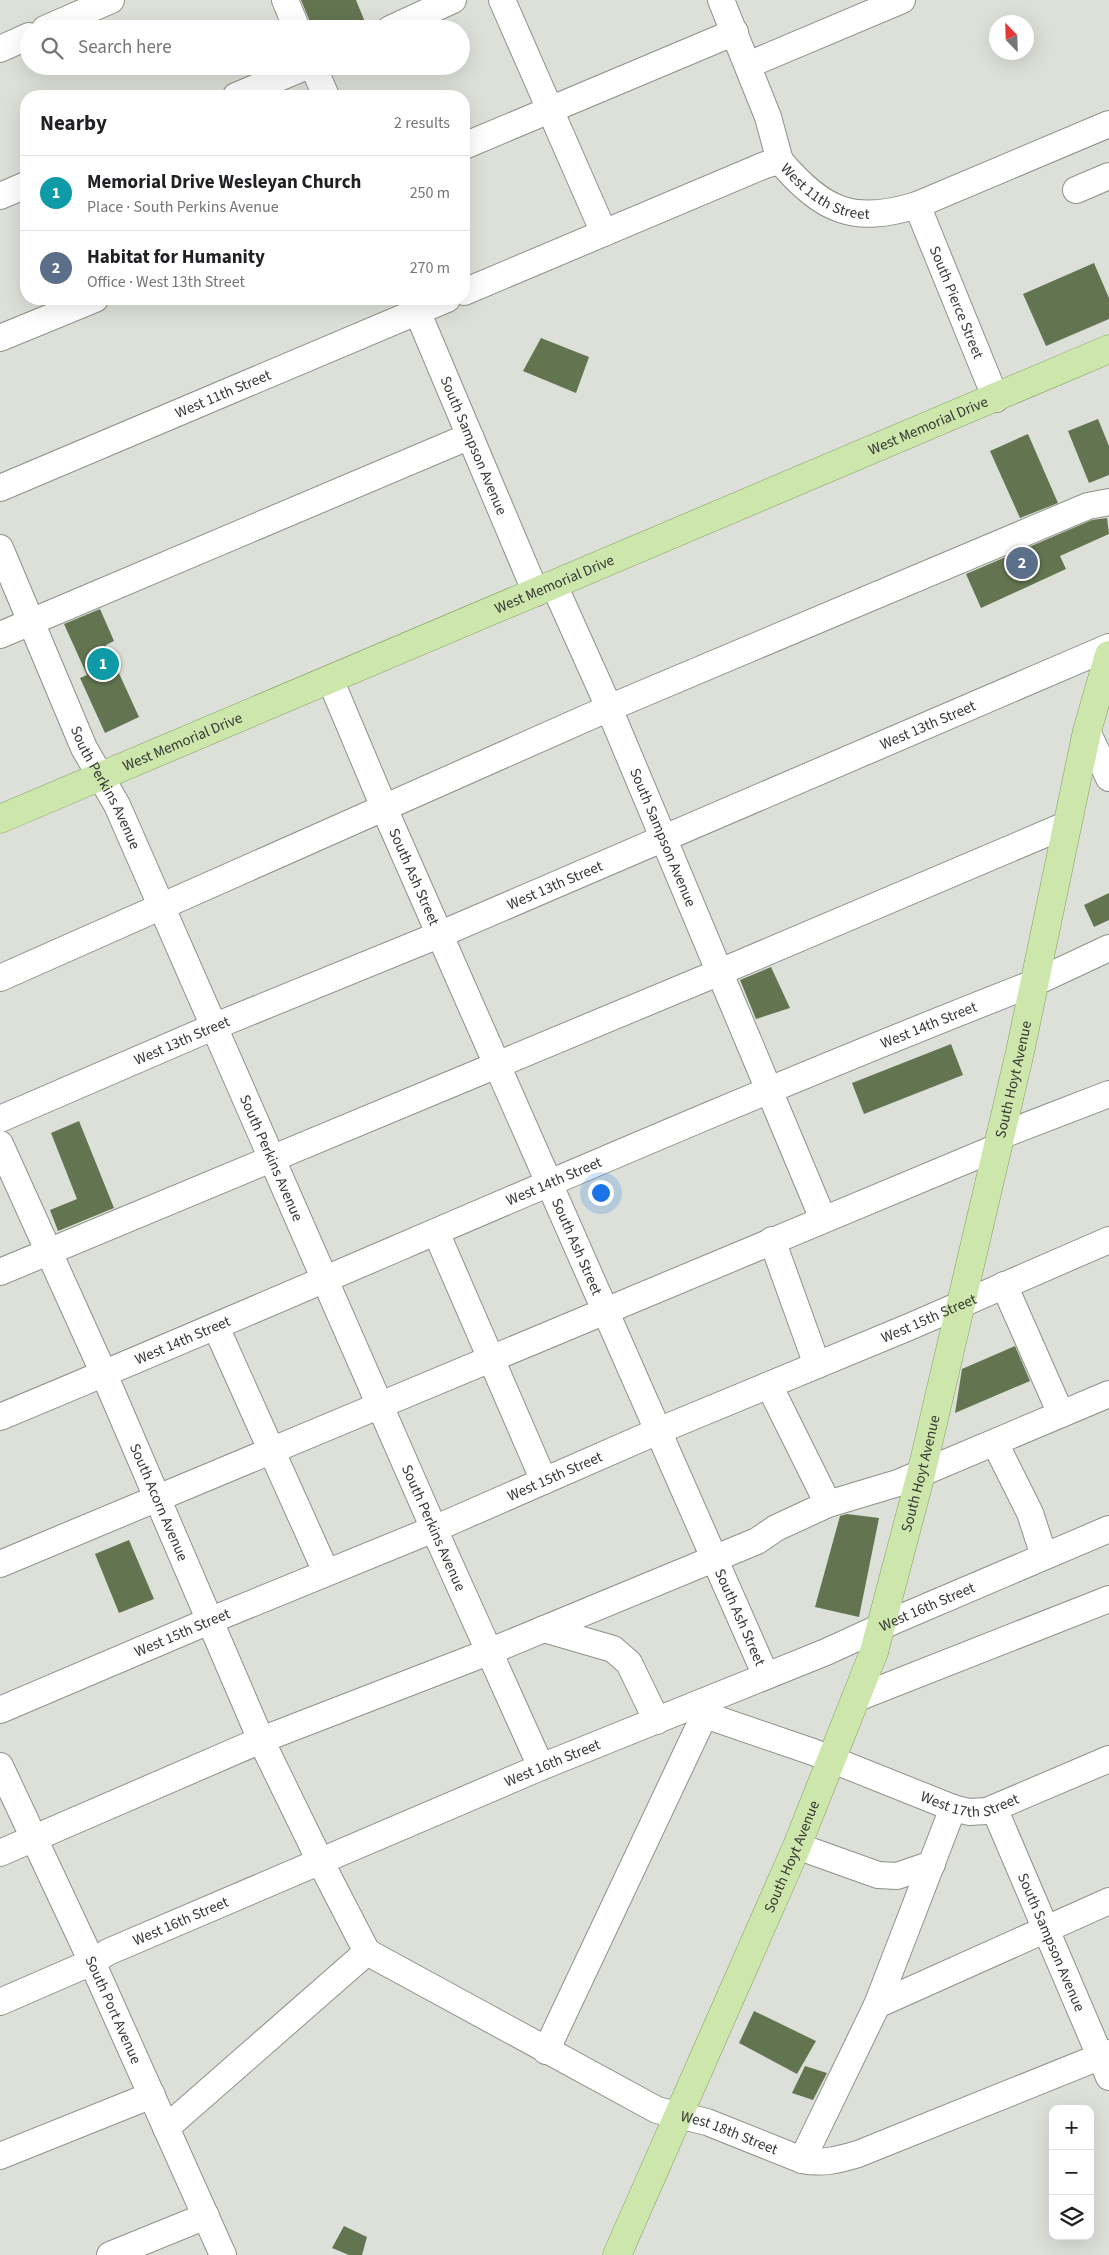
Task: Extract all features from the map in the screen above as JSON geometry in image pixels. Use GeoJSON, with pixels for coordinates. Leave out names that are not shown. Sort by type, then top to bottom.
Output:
{"type":"FeatureCollection","features":[{"type":"Feature","properties":{"kind":"main road","name":"West Memorial Drive"},"geometry":{"type":"LineString","coordinates":[[0,819],[100,775],[996,399],[1109,349]]}},
{"type":"Feature","properties":{"kind":"main road","name":"South Hoyt Avenue"},"geometry":{"type":"LineString","coordinates":[[617,2255],[797,1846],[874,1652],[921,1474],[999,1142],[1087,731],[1109,655]]}},
{"type":"Feature","properties":{"kind":"street"},"geometry":{"type":"LineString","coordinates":[[65,20],[111,0]]}},
{"type":"Feature","properties":{"kind":"street"},"geometry":{"type":"LineString","coordinates":[[285,0],[293,20]]}},
{"type":"Feature","properties":{"kind":"street"},"geometry":{"type":"LineString","coordinates":[[410,20],[453,0]]}},
{"type":"Feature","properties":{"kind":"street"},"geometry":{"type":"LineString","coordinates":[[502,0],[604,232]]}},
{"type":"Feature","properties":{"kind":"street"},"geometry":{"type":"LineString","coordinates":[[721,0],[768,117],[780,161]]}},
{"type":"Feature","properties":{"kind":"street"},"geometry":{"type":"LineString","coordinates":[[748,65],[902,0]]}},
{"type":"Feature","properties":{"kind":"street"},"geometry":{"type":"LineString","coordinates":[[470,143],[735,32]]}},
{"type":"Feature","properties":{"kind":"street"},"geometry":{"type":"LineString","coordinates":[[0,49],[20,40]]}},
{"type":"Feature","properties":{"kind":"street"},"geometry":{"type":"LineString","coordinates":[[250,90],[286,75]]}},
{"type":"Feature","properties":{"kind":"street"},"geometry":{"type":"LineString","coordinates":[[317,75],[323,90]]}},
{"type":"Feature","properties":{"kind":"street","name":"West 11th Street"},"geometry":{"type":"LineString","coordinates":[[470,289],[765,165],[780,161],[798,182],[817,198],[844,210],[870,214],[890,213],[917,205],[1109,124]]}},
{"type":"Feature","properties":{"kind":"street"},"geometry":{"type":"LineString","coordinates":[[1076,190],[1109,176]]}},
{"type":"Feature","properties":{"kind":"street"},"geometry":{"type":"LineString","coordinates":[[0,196],[20,188]]}},
{"type":"Feature","properties":{"kind":"street","name":"South Pierce Street"},"geometry":{"type":"LineString","coordinates":[[917,205],[996,399]]}},
{"type":"Feature","properties":{"kind":"street"},"geometry":{"type":"LineString","coordinates":[[0,338],[80,305]]}},
{"type":"Feature","properties":{"kind":"street","name":"West 11th Street"},"geometry":{"type":"LineString","coordinates":[[0,488],[414,305]]}},
{"type":"Feature","properties":{"kind":"street","name":"South Sampson Avenue"},"geometry":{"type":"LineString","coordinates":[[414,305],[470,436],[545,589],[609,708],[823,1219]]}},
{"type":"Feature","properties":{"kind":"street"},"geometry":{"type":"LineString","coordinates":[[0,635],[470,436]]}},
{"type":"Feature","properties":{"kind":"street"},"geometry":{"type":"LineString","coordinates":[[0,978],[609,708],[995,547],[1088,506],[1109,502]]}},
{"type":"Feature","properties":{"kind":"street","name":"South Perkins Avenue"},"geometry":{"type":"LineString","coordinates":[[0,548],[84,748],[117,805],[434,1529],[541,1767]]}},
{"type":"Feature","properties":{"kind":"street","name":"West 13th Street"},"geometry":{"type":"LineString","coordinates":[[0,1119],[213,1027],[441,934],[1109,647]]}},
{"type":"Feature","properties":{"kind":"street","name":"South Ash Street"},"geometry":{"type":"LineString","coordinates":[[330,679],[384,808],[766,1676]]}},
{"type":"Feature","properties":{"kind":"street"},"geometry":{"type":"LineString","coordinates":[[1087,731],[1109,778]]}},
{"type":"Feature","properties":{"kind":"street"},"geometry":{"type":"LineString","coordinates":[[0,1272],[48,1250],[120,1223],[271,1158],[720,972],[1066,825]]}},
{"type":"Feature","properties":{"kind":"street","name":"West 14th Street"},"geometry":{"type":"LineString","coordinates":[[0,1417],[325,1281],[548,1182],[1034,982],[1109,948]]}},
{"type":"Feature","properties":{"kind":"street"},"geometry":{"type":"LineString","coordinates":[[0,1564],[157,1500],[489,1358],[823,1219],[1109,1094]]}},
{"type":"Feature","properties":{"kind":"street","name":"South Acorn Avenue"},"geometry":{"type":"LineString","coordinates":[[0,1144],[104,1374],[261,1740],[367,1952]]}},
{"type":"Feature","properties":{"kind":"street"},"geometry":{"type":"LineString","coordinates":[[436,1232],[489,1358],[544,1481]]}},
{"type":"Feature","properties":{"kind":"street"},"geometry":{"type":"LineString","coordinates":[[772,1240],[817,1365]]}},
{"type":"Feature","properties":{"kind":"street","name":"West 15th Street"},"geometry":{"type":"LineString","coordinates":[[0,1710],[326,1572],[434,1529],[658,1431],[1109,1240]]}},
{"type":"Feature","properties":{"kind":"street"},"geometry":{"type":"LineString","coordinates":[[1004,1285],[1061,1414]]}},
{"type":"Feature","properties":{"kind":"street"},"geometry":{"type":"LineString","coordinates":[[216,1327],[326,1572]]}},
{"type":"Feature","properties":{"kind":"street"},"geometry":{"type":"LineString","coordinates":[[770,1385],[828,1504]]}},
{"type":"Feature","properties":{"kind":"street"},"geometry":{"type":"LineString","coordinates":[[0,1853],[261,1740],[490,1651],[757,1540],[776,1528],[828,1504],[898,1483],[921,1474],[1109,1394]]}},
{"type":"Feature","properties":{"kind":"street"},"geometry":{"type":"LineString","coordinates":[[995,1442],[1030,1513],[1044,1556]]}},
{"type":"Feature","properties":{"kind":"street","name":"West 16th Street"},"geometry":{"type":"LineString","coordinates":[[0,2002],[92,1962],[108,1952],[541,1767],[657,1721],[709,1707],[766,1676],[826,1652],[1109,1529]]}},
{"type":"Feature","properties":{"kind":"street"},"geometry":{"type":"LineString","coordinates":[[855,1698],[1109,1599]]}},
{"type":"Feature","properties":{"kind":"street"},"geometry":{"type":"LineString","coordinates":[[544,1629],[613,1649],[629,1663],[657,1721]]}},
{"type":"Feature","properties":{"kind":"street"},"geometry":{"type":"LineString","coordinates":[[546,2051],[709,1707]]}},
{"type":"Feature","properties":{"kind":"street","name":"West 17th Street"},"geometry":{"type":"LineString","coordinates":[[709,1707],[831,1760],[954,1808],[969,1812],[987,1811],[1109,1759]]}},
{"type":"Feature","properties":{"kind":"street","name":"South Port Avenue"},"geometry":{"type":"LineString","coordinates":[[0,1766],[92,1962],[222,2255]]}},
{"type":"Feature","properties":{"kind":"street"},"geometry":{"type":"LineString","coordinates":[[802,2160],[877,2005],[954,1808]]}},
{"type":"Feature","properties":{"kind":"street","name":"South Sampson Avenue"},"geometry":{"type":"LineString","coordinates":[[994,1808],[1106,2062]]}},
{"type":"Feature","properties":{"kind":"street"},"geometry":{"type":"LineString","coordinates":[[797,1846],[878,1875],[897,1876],[932,1864]]}},
{"type":"Feature","properties":{"kind":"street"},"geometry":{"type":"LineString","coordinates":[[877,2005],[1109,1901]]}},
{"type":"Feature","properties":{"kind":"street"},"geometry":{"type":"LineString","coordinates":[[166,2128],[367,1952]]}},
{"type":"Feature","properties":{"kind":"street","name":"West 18th Street"},"geometry":{"type":"LineString","coordinates":[[367,1952],[657,2110],[707,2122],[814,2163],[830,2162],[858,2154],[1106,2062]]}},
{"type":"Feature","properties":{"kind":"street"},"geometry":{"type":"LineString","coordinates":[[0,2156],[152,2095]]}},
{"type":"Feature","properties":{"kind":"street"},"geometry":{"type":"LineString","coordinates":[[110,2255],[206,2216]]}},
{"type":"Feature","properties":{"kind":"building"},"geometry":{"type":"Polygon","coordinates":[[[301,0],[356,0],[364,20],[309,20],[301,0]]]}},
{"type":"Feature","properties":{"kind":"building"},"geometry":{"type":"Polygon","coordinates":[[[1094,263],[1109,298],[1109,319],[1046,346],[1023,294],[1094,263]]]}},
{"type":"Feature","properties":{"kind":"building"},"geometry":{"type":"Polygon","coordinates":[[[541,338],[589,357],[576,393],[523,371],[541,338]]]}},
{"type":"Feature","properties":{"kind":"building"},"geometry":{"type":"Polygon","coordinates":[[[1098,419],[1109,446],[1109,475],[1089,483],[1068,431],[1098,419]]]}},
{"type":"Feature","properties":{"kind":"building"},"geometry":{"type":"Polygon","coordinates":[[[1028,434],[1058,503],[1020,518],[990,451],[1028,434]]]}},
{"type":"Feature","properties":{"kind":"building"},"geometry":{"type":"Polygon","coordinates":[[[1107,518],[1109,534],[1060,556],[1066,569],[981,608],[966,574],[1092,520],[1107,518]]]}},
{"type":"Feature","properties":{"kind":"building"},"geometry":{"type":"Polygon","coordinates":[[[100,609],[114,641],[106,645],[139,717],[105,733],[80,678],[87,675],[64,624],[100,609]]]}},
{"type":"Feature","properties":{"kind":"building"},"geometry":{"type":"Polygon","coordinates":[[[1109,893],[1109,920],[1094,927],[1084,905],[1109,893]]]}},
{"type":"Feature","properties":{"kind":"building"},"geometry":{"type":"Polygon","coordinates":[[[771,967],[790,1008],[756,1019],[740,980],[771,967]]]}},
{"type":"Feature","properties":{"kind":"building"},"geometry":{"type":"Polygon","coordinates":[[[951,1044],[963,1075],[864,1114],[852,1083],[951,1044]]]}},
{"type":"Feature","properties":{"kind":"building"},"geometry":{"type":"Polygon","coordinates":[[[79,1121],[114,1208],[58,1231],[50,1210],[77,1199],[51,1133],[79,1121]]]}},
{"type":"Feature","properties":{"kind":"building"},"geometry":{"type":"Polygon","coordinates":[[[1015,1346],[1030,1381],[955,1413],[962,1369],[1015,1346]]]}},
{"type":"Feature","properties":{"kind":"building"},"geometry":{"type":"Polygon","coordinates":[[[847,1514],[879,1518],[859,1617],[815,1607],[840,1516],[847,1514]]]}},
{"type":"Feature","properties":{"kind":"building"},"geometry":{"type":"Polygon","coordinates":[[[129,1540],[154,1599],[119,1613],[95,1554],[129,1540]]]}},
{"type":"Feature","properties":{"kind":"building"},"geometry":{"type":"Polygon","coordinates":[[[754,2011],[816,2041],[797,2074],[739,2043],[754,2011]]]}},
{"type":"Feature","properties":{"kind":"building"},"geometry":{"type":"Polygon","coordinates":[[[805,2066],[827,2073],[813,2100],[792,2093],[805,2066]]]}},
{"type":"Feature","properties":{"kind":"building"},"geometry":{"type":"Polygon","coordinates":[[[344,2226],[367,2237],[362,2255],[349,2255],[332,2248],[344,2226]]]}},
{"type":"Feature","properties":{"kind":"place","name":"Habitat for Humanity"},"geometry":{"type":"Point","coordinates":[1022,563]}},
{"type":"Feature","properties":{"kind":"place","name":"Memorial Drive Wesleyan Church"},"geometry":{"type":"Point","coordinates":[103,664]}}]}
